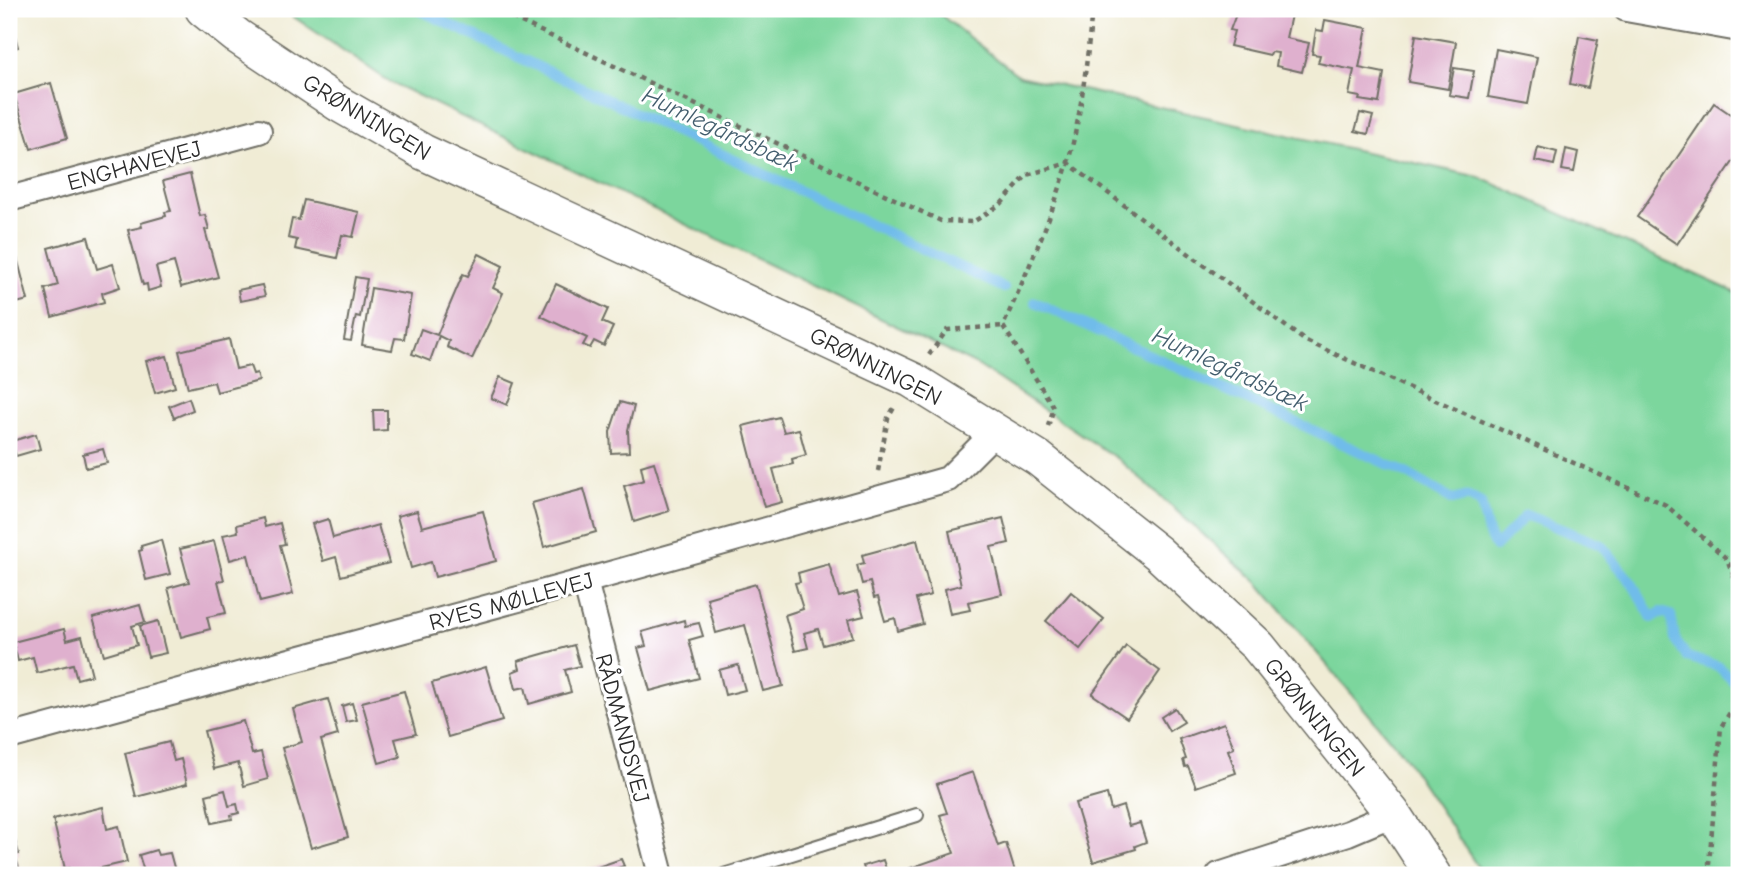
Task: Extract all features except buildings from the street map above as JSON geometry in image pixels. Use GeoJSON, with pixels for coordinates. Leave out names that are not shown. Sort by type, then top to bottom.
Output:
{"type":"FeatureCollection","features":[{"type":"Feature","properties":{"kind":"street","name":"GRØNNINGEN"},"geometry":{"type":"LineString","coordinates":[[203,9],[237,36],[339,104],[422,152],[912,380],[1038,458],[1158,553],[1258,646],[1393,814],[1433,875]]}},
{"type":"Feature","properties":{"kind":"street"},"geometry":{"type":"LineString","coordinates":[[1626,9],[1739,29]]}},
{"type":"Feature","properties":{"kind":"street","name":"ENGHAVEVEJ"},"geometry":{"type":"LineString","coordinates":[[9,199],[259,131]]}},
{"type":"Feature","properties":{"kind":"street","name":"RYES MØLLEVEJ"},"geometry":{"type":"LineString","coordinates":[[9,737],[585,581],[948,479],[995,432]]}},
{"type":"Feature","properties":{"kind":"street","name":"RÅDMANDSVEJ"},"geometry":{"type":"LineString","coordinates":[[585,581],[661,875]]}},
{"type":"Feature","properties":{"kind":"street"},"geometry":{"type":"LineString","coordinates":[[1219,875],[1348,833],[1393,814]]}},
{"type":"Feature","properties":{"kind":"lane"},"geometry":{"type":"LineString","coordinates":[[724,875],[917,815]]}},
{"type":"Feature","properties":{"kind":"path"},"geometry":{"type":"LineString","coordinates":[[494,9],[941,221],[973,222],[1001,204],[1027,175],[1068,163]]}},
{"type":"Feature","properties":{"kind":"path"},"geometry":{"type":"LineString","coordinates":[[1003,326],[1030,265],[1068,163],[1085,85],[1092,9]]}},
{"type":"Feature","properties":{"kind":"path"},"geometry":{"type":"LineString","coordinates":[[1068,163],[1304,340],[1666,505],[1727,559],[1739,590]]}},
{"type":"Feature","properties":{"kind":"path"},"geometry":{"type":"LineString","coordinates":[[872,500],[888,418],[947,330],[1003,326]]}},
{"type":"Feature","properties":{"kind":"path"},"geometry":{"type":"LineString","coordinates":[[1003,326],[1054,408],[1038,458]]}},
{"type":"Feature","properties":{"kind":"path"},"geometry":{"type":"LineString","coordinates":[[1708,875],[1721,727],[1739,698]]}},
{"type":"Feature","properties":{"kind":"green space"},"geometry":{"type":"Polygon","coordinates":[[[282,9],[933,9],[1019,76],[1479,177],[1739,294],[1739,875],[1483,875],[1405,757],[1258,583],[1119,460],[979,366],[390,82],[282,9]]]}},
{"type":"Feature","properties":{"kind":"waterway","name":"Humlegårdsbæk"},"geometry":{"type":"LineString","coordinates":[[417,9],[1004,288]]}},
{"type":"Feature","properties":{"kind":"waterway"},"geometry":{"type":"LineString","coordinates":[[1035,302],[1408,474],[1453,500],[1468,496],[1481,503],[1488,533],[1495,547],[1526,515],[1601,545],[1632,583],[1652,618],[1661,612],[1671,615],[1675,639],[1687,657],[1718,666],[1739,687]]}}]}
